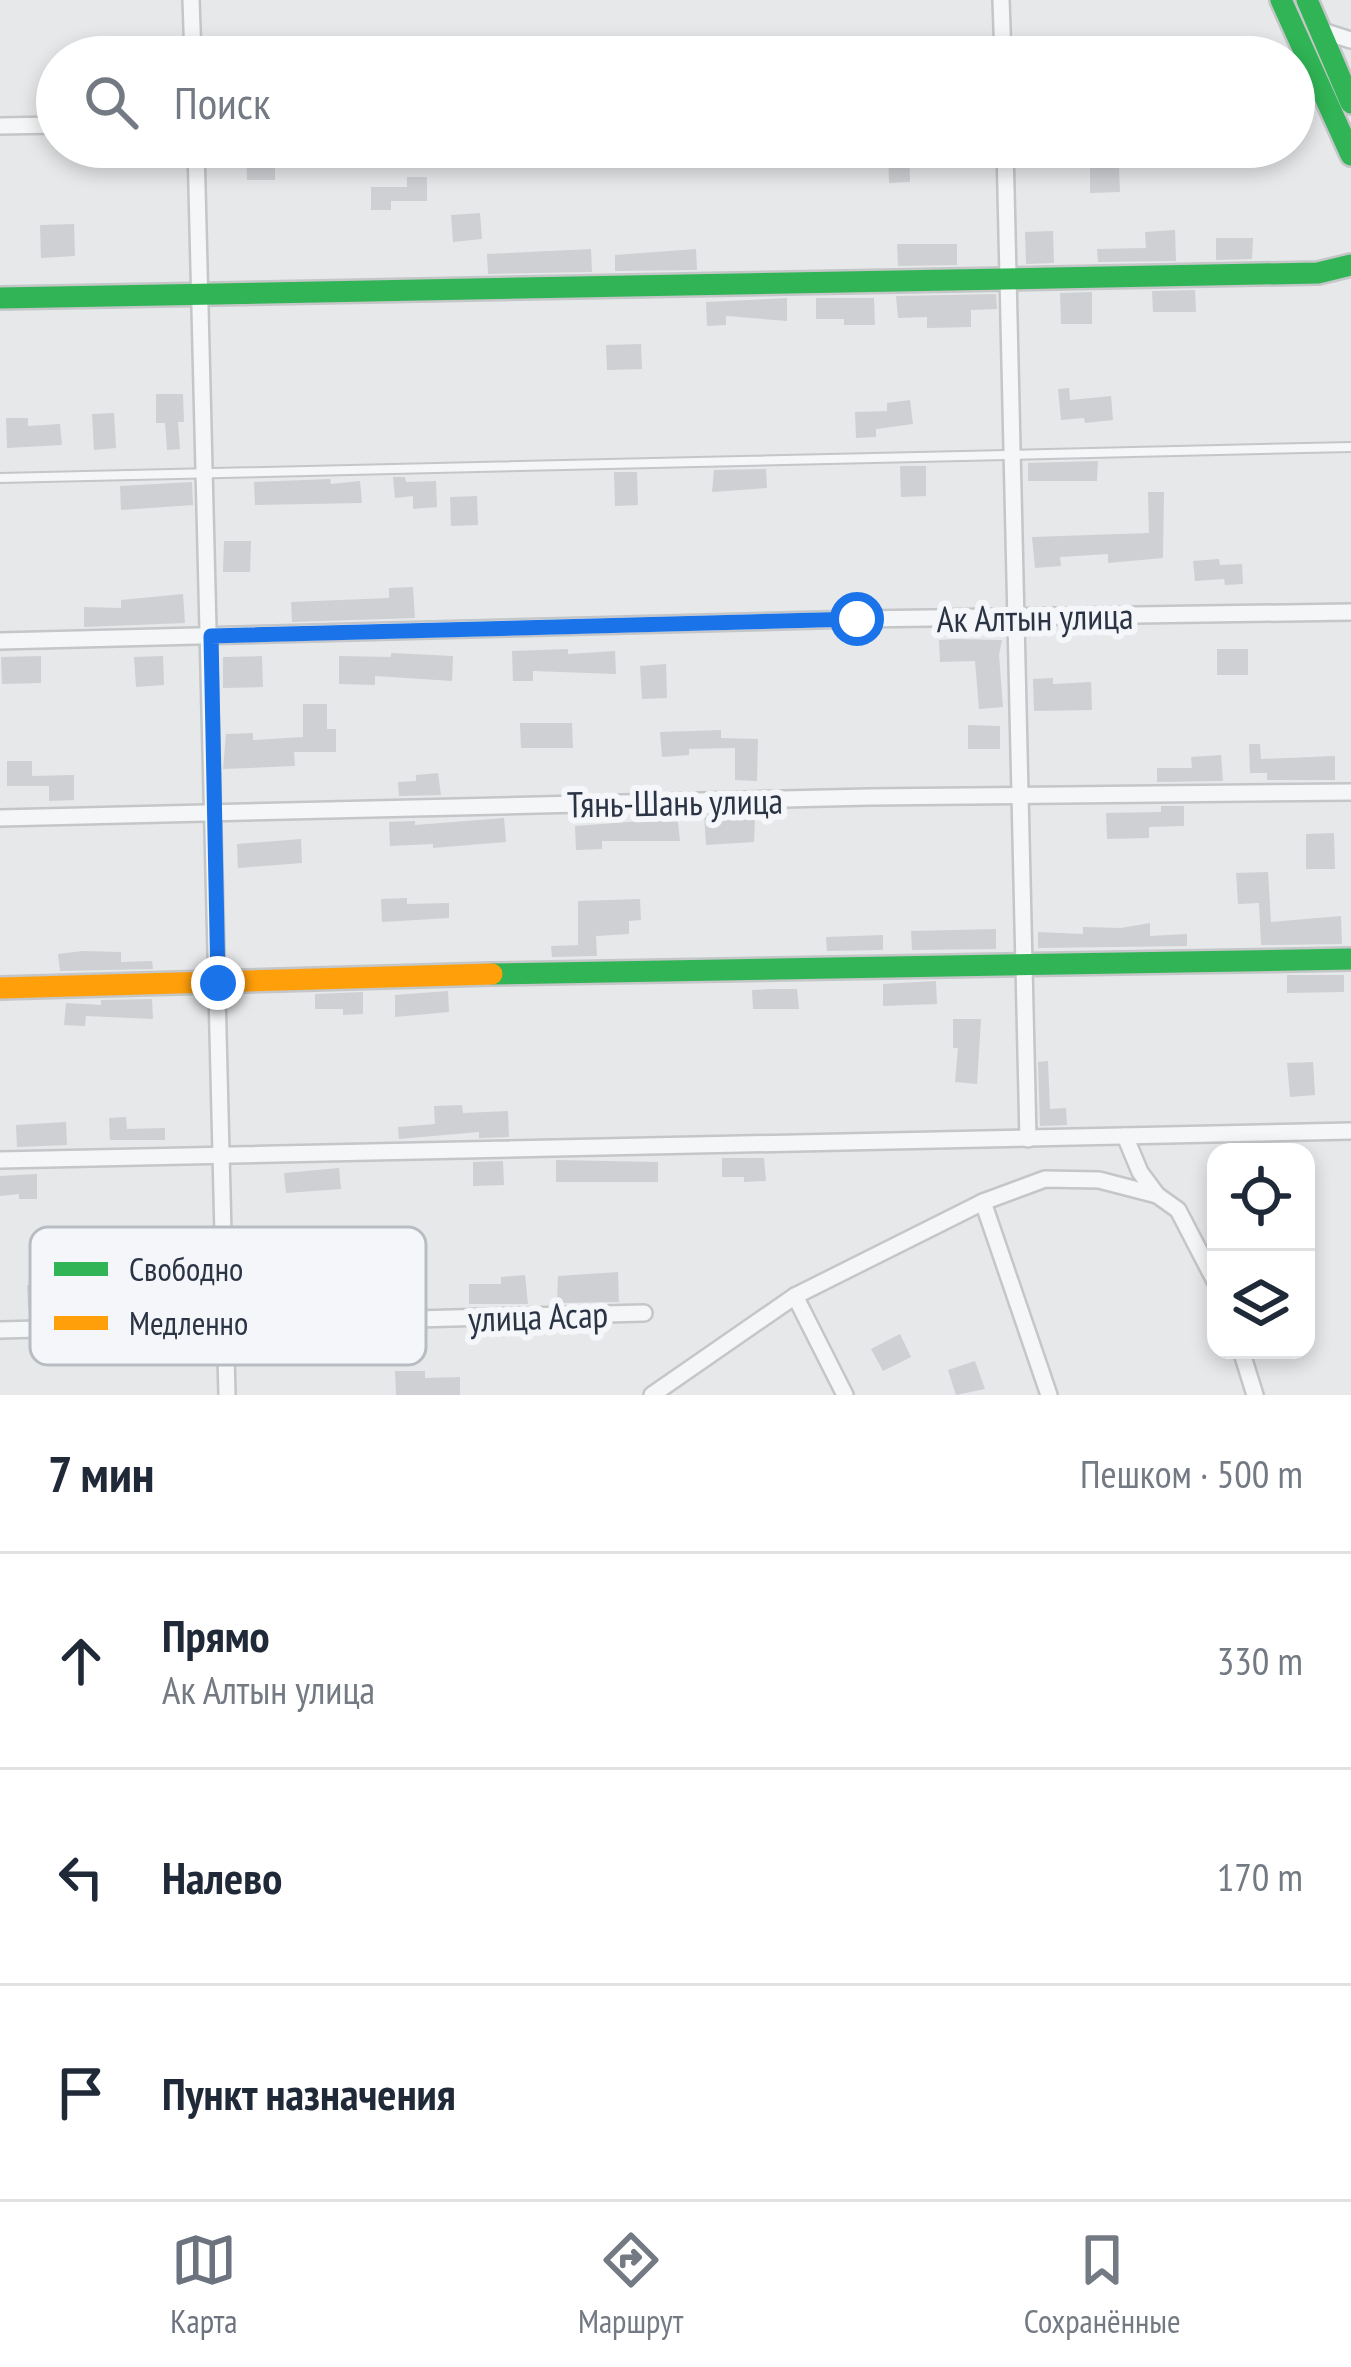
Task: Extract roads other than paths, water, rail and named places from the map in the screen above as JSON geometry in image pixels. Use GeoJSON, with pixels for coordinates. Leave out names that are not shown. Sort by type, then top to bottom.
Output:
{"type":"FeatureCollection","features":[{"type":"Feature","properties":{"kind":"street"},"geometry":{"type":"LineString","coordinates":[[191,0],[192,36]]}},
{"type":"Feature","properties":{"kind":"street"},"geometry":{"type":"LineString","coordinates":[[1001,0],[1002,36]]}},
{"type":"Feature","properties":{"kind":"street"},"geometry":{"type":"LineString","coordinates":[[1281,0],[1297,36]]}},
{"type":"Feature","properties":{"kind":"street"},"geometry":{"type":"LineString","coordinates":[[1307,0],[1351,104]]}},
{"type":"Feature","properties":{"kind":"street"},"geometry":{"type":"LineString","coordinates":[[1319,30],[1351,40]]}},
{"type":"Feature","properties":{"kind":"street"},"geometry":{"type":"LineString","coordinates":[[1315,75],[1351,155]]}},
{"type":"Feature","properties":{"kind":"street"},"geometry":{"type":"LineString","coordinates":[[0,126],[36,125]]}},
{"type":"Feature","properties":{"kind":"street"},"geometry":{"type":"LineString","coordinates":[[197,168],[224,1227]]}},
{"type":"Feature","properties":{"kind":"street"},"geometry":{"type":"LineString","coordinates":[[1005,168],[1028,1138]]}},
{"type":"Feature","properties":{"kind":"street"},"geometry":{"type":"LineString","coordinates":[[0,298],[1318,273],[1351,265]]}},
{"type":"Feature","properties":{"kind":"street","name":"Ак Алтын улица"},"geometry":{"type":"LineString","coordinates":[[0,641],[1351,612]]}},
{"type":"Feature","properties":{"kind":"street","name":"Тянь-Шань улица"},"geometry":{"type":"LineString","coordinates":[[0,818],[1351,792]]}},
{"type":"Feature","properties":{"kind":"street"},"geometry":{"type":"LineString","coordinates":[[0,988],[724,967],[1351,959]]}},
{"type":"Feature","properties":{"kind":"street"},"geometry":{"type":"LineString","coordinates":[[0,1160],[1351,1131]]}},
{"type":"Feature","properties":{"kind":"street"},"geometry":{"type":"LineString","coordinates":[[1125,1136],[1140,1172],[1157,1195],[1178,1210],[1207,1266]]}},
{"type":"Feature","properties":{"kind":"street"},"geometry":{"type":"LineString","coordinates":[[652,1395],[795,1296],[983,1202],[1045,1179],[1100,1180],[1157,1195]]}},
{"type":"Feature","properties":{"kind":"street"},"geometry":{"type":"LineString","coordinates":[[983,1202],[1049,1395]]}},
{"type":"Feature","properties":{"kind":"street"},"geometry":{"type":"LineString","coordinates":[[795,1296],[845,1395]]}},
{"type":"Feature","properties":{"kind":"street","name":"улица Асар"},"geometry":{"type":"LineString","coordinates":[[426,1319],[644,1313]]}},
{"type":"Feature","properties":{"kind":"street","name":"улица Асар"},"geometry":{"type":"LineString","coordinates":[[0,1330],[30,1329]]}},
{"type":"Feature","properties":{"kind":"street"},"geometry":{"type":"LineString","coordinates":[[1244,1359],[1256,1395]]}},
{"type":"Feature","properties":{"kind":"street"},"geometry":{"type":"LineString","coordinates":[[227,1365],[227,1395]]}},
{"type":"Feature","properties":{"kind":"lane"},"geometry":{"type":"LineString","coordinates":[[0,478],[1351,447]]}}]}
